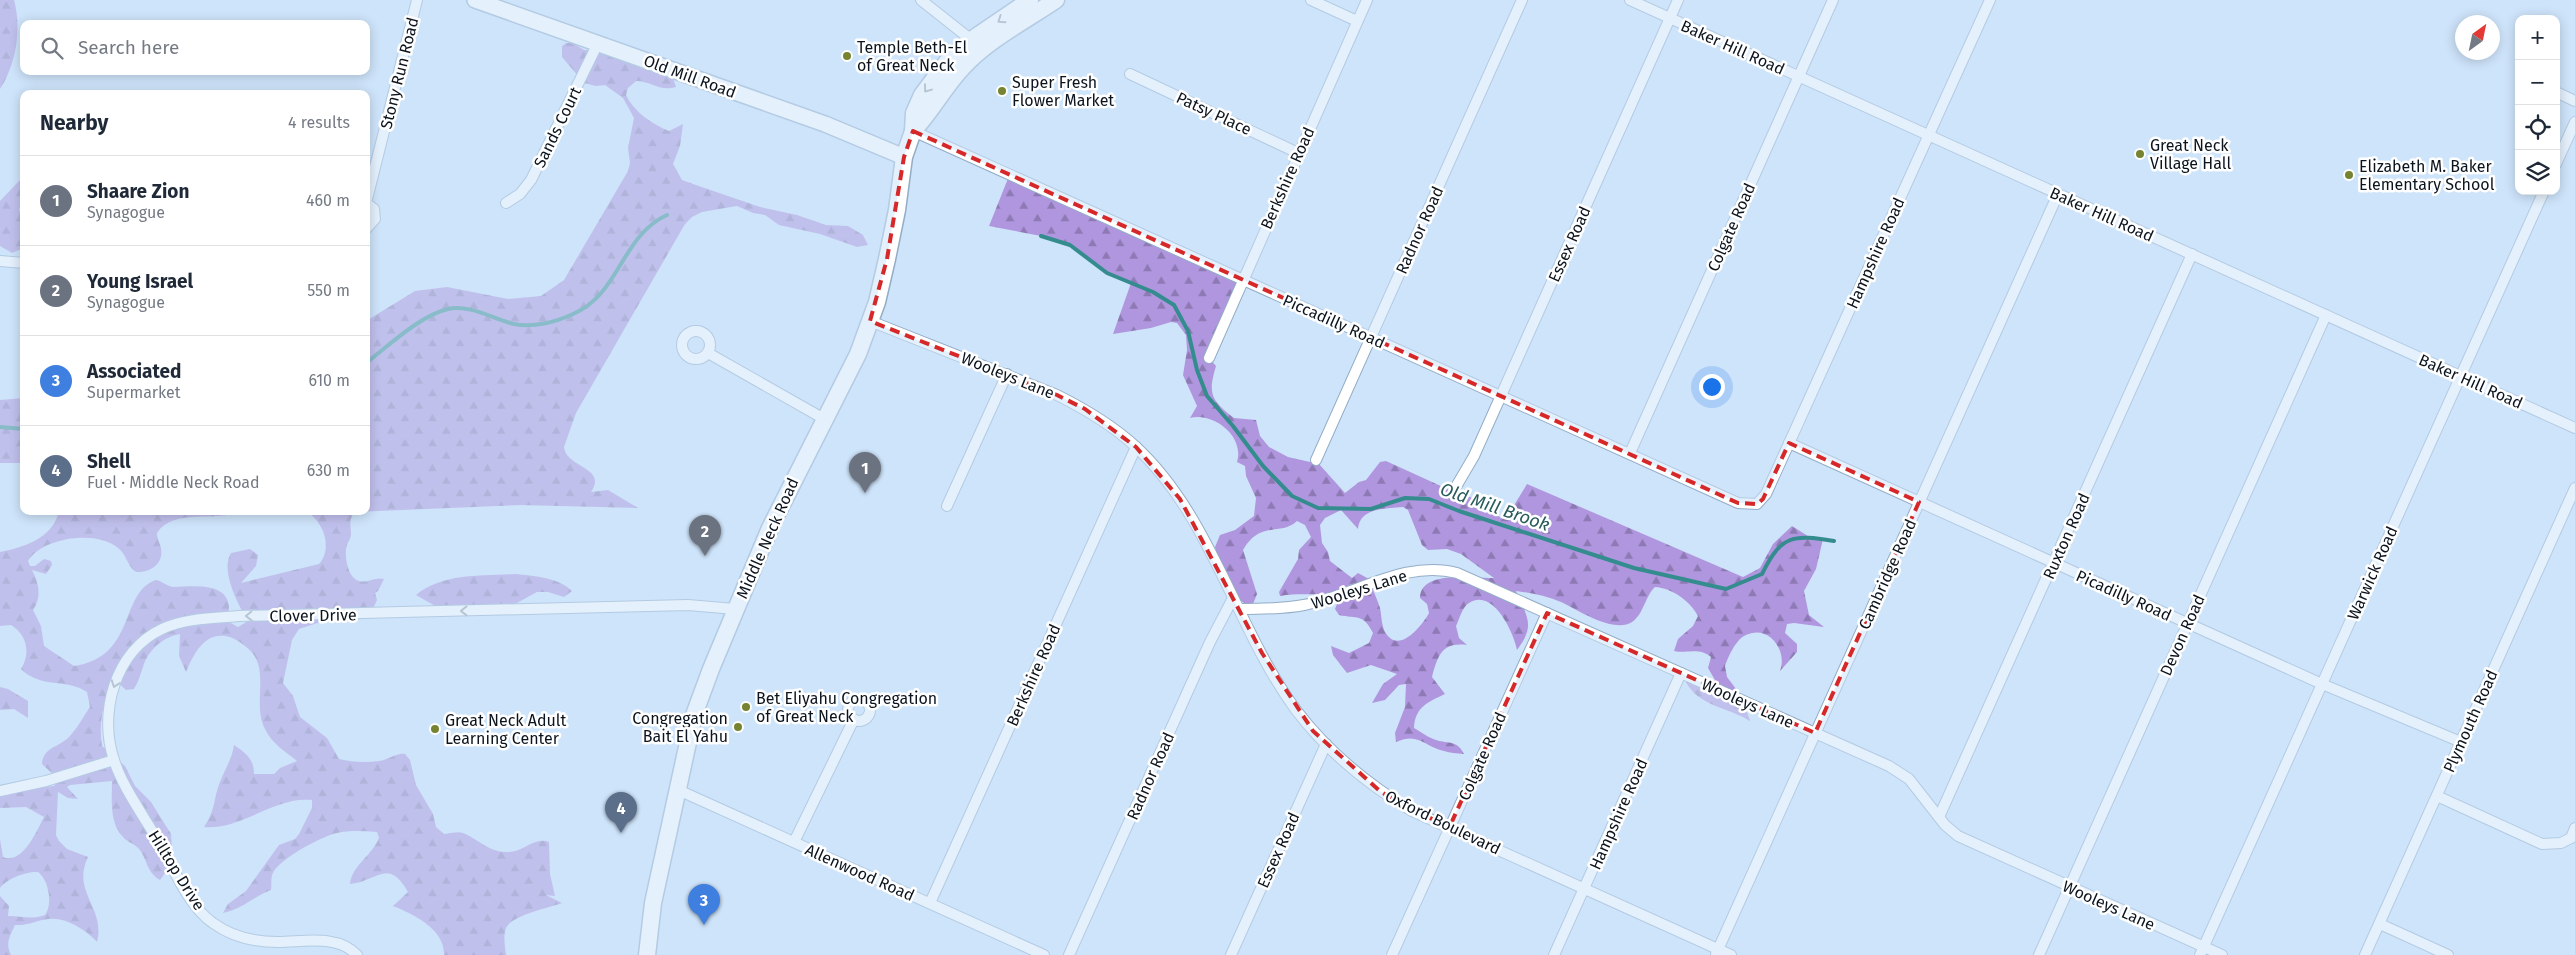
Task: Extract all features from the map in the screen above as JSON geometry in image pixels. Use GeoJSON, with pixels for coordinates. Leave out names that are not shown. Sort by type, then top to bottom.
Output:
{"type":"FeatureCollection","features":[{"type":"Feature","properties":{"kind":"main road","name":"Middle Neck Road"},"geometry":{"type":"LineString","coordinates":[[647,955],[654,903],[676,790],[694,715],[735,609],[789,488],[826,420],[858,354],[870,321],[889,252],[904,157],[913,131],[927,117],[977,44],[1030,0]]}},
{"type":"Feature","properties":{"kind":"main road","name":"Middle Neck Road"},"geometry":{"type":"LineString","coordinates":[[977,44],[1056,0]]}},
{"type":"Feature","properties":{"kind":"street","name":"Stony Run Road"},"geometry":{"type":"LineString","coordinates":[[370,187],[417,0]]}},
{"type":"Feature","properties":{"kind":"street","name":"Old Mill Road"},"geometry":{"type":"LineString","coordinates":[[475,0],[825,124],[904,157]]}},
{"type":"Feature","properties":{"kind":"street"},"geometry":{"type":"LineString","coordinates":[[921,0],[977,44]]}},
{"type":"Feature","properties":{"kind":"street"},"geometry":{"type":"LineString","coordinates":[[1310,0],[1357,21]]}},
{"type":"Feature","properties":{"kind":"street","name":"Berkshire Road"},"geometry":{"type":"LineString","coordinates":[[1209,358],[1367,0]]}},
{"type":"Feature","properties":{"kind":"street","name":"Radnor Road"},"geometry":{"type":"LineString","coordinates":[[1316,460],[1522,0]]}},
{"type":"Feature","properties":{"kind":"street","name":"Baker Hill Road"},"geometry":{"type":"LineString","coordinates":[[1630,0],[2575,428]]}},
{"type":"Feature","properties":{"kind":"street","name":"Essex Road"},"geometry":{"type":"LineString","coordinates":[[1457,486],[1474,456],[1678,0]]}},
{"type":"Feature","properties":{"kind":"street","name":"Colgate Road"},"geometry":{"type":"LineString","coordinates":[[1630,454],[1833,0]]}},
{"type":"Feature","properties":{"kind":"street","name":"Hampshire Road"},"geometry":{"type":"LineString","coordinates":[[1757,504],[1766,494],[1990,0]]}},
{"type":"Feature","properties":{"kind":"street","name":"Sands Court"},"geometry":{"type":"LineString","coordinates":[[506,203],[520,194],[531,180],[598,43]]}},
{"type":"Feature","properties":{"kind":"street","name":"Patsy Place"},"geometry":{"type":"LineString","coordinates":[[1130,74],[1298,153]]}},
{"type":"Feature","properties":{"kind":"street"},"geometry":{"type":"LineString","coordinates":[[2560,94],[2575,101]]}},
{"type":"Feature","properties":{"kind":"street"},"geometry":{"type":"LineString","coordinates":[[2560,155],[2575,122]]}},
{"type":"Feature","properties":{"kind":"street","name":"Piccadilly Road"},"geometry":{"type":"LineString","coordinates":[[913,131],[1738,503],[1757,504]]}},
{"type":"Feature","properties":{"kind":"street","name":"Cambridge Road"},"geometry":{"type":"LineString","coordinates":[[1717,952],[2058,194]]}},
{"type":"Feature","properties":{"kind":"street","name":"Warwick Road"},"geometry":{"type":"LineString","coordinates":[[2202,951],[2542,195]]}},
{"type":"Feature","properties":{"kind":"street","name":"Stony Run Road"},"geometry":{"type":"LineString","coordinates":[[370,206],[374,209],[375,218],[370,227]]}},
{"type":"Feature","properties":{"kind":"street","name":"Ruxton Road"},"geometry":{"type":"LineString","coordinates":[[1939,817],[2192,254]]}},
{"type":"Feature","properties":{"kind":"street"},"geometry":{"type":"LineString","coordinates":[[0,261],[20,263]]}},
{"type":"Feature","properties":{"kind":"street","name":"Devon Road"},"geometry":{"type":"LineString","coordinates":[[2039,955],[2326,315]]}},
{"type":"Feature","properties":{"kind":"street","name":"Wooleys Lane"},"geometry":{"type":"LineString","coordinates":[[870,321],[1007,374],[1085,409],[1136,447],[1180,499],[1233,598]]}},
{"type":"Feature","properties":{"kind":"street"},"geometry":{"type":"LineString","coordinates":[[708,353],[826,420]]}},
{"type":"Feature","properties":{"kind":"street"},"geometry":{"type":"LineString","coordinates":[[947,506],[1007,374]]}},
{"type":"Feature","properties":{"kind":"street","name":"Picadilly Road"},"geometry":{"type":"LineString","coordinates":[[1789,443],[2322,684],[2461,742]]}},
{"type":"Feature","properties":{"kind":"street","name":"Berkshire Road"},"geometry":{"type":"LineString","coordinates":[[930,903],[1136,447]]}},
{"type":"Feature","properties":{"kind":"street","name":"Plymouth Road"},"geometry":{"type":"LineString","coordinates":[[2365,955],[2575,488]]}},
{"type":"Feature","properties":{"kind":"street","name":"Wooleys Lane"},"geometry":{"type":"LineString","coordinates":[[1239,609],[1304,606],[1348,594],[1388,578],[1433,570],[1462,575],[1875,759],[1902,774],[1914,785],[1939,817],[1958,836],[2070,887],[2202,951],[2222,955]]}},
{"type":"Feature","properties":{"kind":"street","name":"Radnor Road"},"geometry":{"type":"LineString","coordinates":[[1069,955],[1206,651],[1233,598]]}},
{"type":"Feature","properties":{"kind":"street","name":"Oxford Boulevard"},"geometry":{"type":"LineString","coordinates":[[1233,598],[1262,653],[1295,708],[1348,767],[1381,792],[1412,811],[1717,952],[1731,955]]}},
{"type":"Feature","properties":{"kind":"street","name":"Clover Drive"},"geometry":{"type":"LineString","coordinates":[[114,760],[107,727],[110,698],[117,678],[133,651],[143,641],[162,629],[211,618],[240,616],[688,605],[735,609]]}},
{"type":"Feature","properties":{"kind":"street","name":"Colgate Road"},"geometry":{"type":"LineString","coordinates":[[1392,955],[1547,613]]}},
{"type":"Feature","properties":{"kind":"street","name":"Hampshire Road"},"geometry":{"type":"LineString","coordinates":[[1554,955],[1681,673]]}},
{"type":"Feature","properties":{"kind":"street"},"geometry":{"type":"LineString","coordinates":[[794,842],[854,719]]}},
{"type":"Feature","properties":{"kind":"street","name":"Essex Road"},"geometry":{"type":"LineString","coordinates":[[1231,955],[1326,744]]}},
{"type":"Feature","properties":{"kind":"street"},"geometry":{"type":"LineString","coordinates":[[0,791],[46,781],[114,760]]}},
{"type":"Feature","properties":{"kind":"street","name":"Hilltop Drive"},"geometry":{"type":"LineString","coordinates":[[114,760],[194,903],[213,923],[235,935],[253,940],[330,942],[346,946],[357,955]]}},
{"type":"Feature","properties":{"kind":"street","name":"Allenwood Road"},"geometry":{"type":"LineString","coordinates":[[676,790],[1044,955]]}},
{"type":"Feature","properties":{"kind":"street"},"geometry":{"type":"LineString","coordinates":[[2437,796],[2542,844],[2561,843],[2574,835]]}},
{"type":"Feature","properties":{"kind":"street"},"geometry":{"type":"LineString","coordinates":[[2380,924],[2448,955]]}},
{"type":"Feature","properties":{"kind":"highlighted area"},"geometry":{"type":"Polygon","coordinates":[[[913,131],[1738,503],[1757,504],[1763,499],[1789,443],[1919,502],[1815,733],[1547,613],[1449,828],[1381,792],[1313,731],[1262,653],[1180,499],[1136,447],[1085,409],[1057,395],[870,321],[887,259],[904,157],[913,131]]]}},
{"type":"Feature","properties":{"kind":"green space"},"geometry":{"type":"Polygon","coordinates":[[[0,0],[14,0],[17,34],[14,58],[0,89],[0,0]]]}},
{"type":"Feature","properties":{"kind":"green space"},"geometry":{"type":"Polygon","coordinates":[[[566,43],[573,43],[584,50],[605,51],[673,78],[676,87],[670,88],[636,81],[628,88],[626,95],[639,112],[663,128],[669,131],[683,124],[680,146],[673,164],[682,180],[760,207],[797,215],[826,225],[848,226],[863,235],[868,245],[857,247],[820,234],[779,225],[765,215],[753,213],[737,206],[702,212],[692,217],[685,224],[576,413],[564,447],[566,454],[571,459],[594,477],[595,484],[591,492],[608,490],[638,508],[521,505],[370,511],[370,319],[415,291],[447,287],[508,299],[541,296],[564,280],[628,171],[630,163],[628,148],[634,118],[623,98],[605,85],[596,86],[584,83],[562,57],[562,46],[566,43]]]}},
{"type":"Feature","properties":{"kind":"green space"},"geometry":{"type":"Polygon","coordinates":[[[1009,176],[1242,279],[1209,358],[1216,366],[1212,383],[1213,395],[1220,406],[1234,418],[1256,420],[1260,436],[1269,447],[1288,457],[1319,464],[1345,493],[1359,482],[1366,480],[1380,462],[1386,461],[1454,492],[1476,499],[1501,518],[1513,507],[1527,484],[1743,577],[1760,568],[1773,544],[1792,526],[1811,538],[1823,539],[1816,569],[1804,591],[1809,615],[1824,627],[1794,623],[1787,624],[1785,633],[1797,644],[1797,652],[1780,671],[1782,663],[1779,647],[1769,636],[1762,633],[1754,633],[1742,637],[1736,644],[1725,666],[1727,677],[1742,697],[1750,721],[1715,706],[1691,690],[1686,682],[1715,680],[1708,668],[1711,657],[1697,651],[1674,651],[1678,639],[1693,626],[1698,616],[1685,600],[1668,590],[1655,587],[1636,619],[1624,625],[1596,620],[1561,602],[1539,595],[1516,591],[1528,621],[1526,634],[1517,650],[1512,633],[1501,614],[1486,601],[1478,600],[1469,603],[1465,607],[1456,626],[1459,638],[1467,645],[1447,648],[1436,662],[1432,677],[1445,694],[1428,703],[1420,710],[1414,728],[1433,739],[1455,744],[1464,754],[1437,749],[1416,739],[1410,738],[1396,742],[1395,733],[1405,707],[1406,684],[1399,685],[1385,700],[1372,703],[1383,684],[1397,674],[1371,665],[1347,673],[1333,655],[1331,646],[1349,653],[1369,643],[1373,633],[1363,620],[1339,615],[1335,609],[1342,591],[1326,594],[1280,596],[1279,592],[1298,559],[1299,550],[1311,537],[1305,525],[1297,521],[1291,526],[1264,531],[1250,541],[1243,550],[1257,594],[1253,604],[1246,604],[1238,599],[1217,556],[1215,547],[1220,535],[1235,530],[1254,516],[1256,498],[1246,476],[1245,466],[1237,462],[1238,452],[1232,435],[1217,422],[1199,417],[1190,418],[1197,406],[1183,375],[1187,350],[1186,335],[1177,323],[1171,322],[1151,328],[1113,334],[1131,283],[1107,273],[1070,245],[1041,236],[989,226],[1009,176]],[[1403,507],[1382,509],[1369,513],[1363,517],[1358,529],[1341,510],[1325,518],[1320,525],[1322,543],[1328,552],[1330,561],[1352,578],[1358,573],[1369,579],[1380,608],[1385,632],[1393,640],[1399,641],[1417,630],[1429,613],[1427,604],[1420,598],[1422,589],[1429,583],[1439,579],[1463,577],[1494,578],[1461,554],[1447,549],[1428,550],[1422,545],[1408,510],[1403,507]]]}},
{"type":"Feature","properties":{"kind":"green space"},"geometry":{"type":"Polygon","coordinates":[[[19,181],[20,250],[12,253],[0,246],[0,201],[19,181]]]}},
{"type":"Feature","properties":{"kind":"green space"},"geometry":{"type":"Polygon","coordinates":[[[20,398],[20,463],[0,463],[0,400],[20,398]]]}},
{"type":"Feature","properties":{"kind":"green space"},"geometry":{"type":"Polygon","coordinates":[[[58,515],[226,515],[185,518],[174,520],[165,525],[157,533],[161,548],[158,563],[151,569],[141,572],[136,572],[131,567],[118,548],[109,542],[97,539],[71,539],[45,546],[35,553],[28,561],[30,566],[35,566],[44,559],[51,561],[52,565],[46,574],[32,570],[38,590],[38,600],[33,610],[41,626],[44,646],[74,666],[94,660],[108,650],[118,638],[136,597],[144,587],[156,580],[172,587],[198,586],[221,592],[229,606],[229,622],[238,627],[248,621],[235,597],[229,578],[228,560],[231,553],[250,549],[258,555],[256,566],[241,583],[319,564],[323,558],[326,543],[322,528],[311,515],[353,515],[351,520],[351,536],[346,549],[346,558],[350,572],[355,579],[362,582],[380,578],[384,579],[375,593],[377,600],[369,617],[356,620],[336,617],[299,629],[292,640],[283,683],[293,696],[300,717],[327,738],[339,759],[374,762],[405,754],[410,760],[416,785],[433,814],[436,827],[444,834],[463,833],[490,848],[502,852],[519,850],[539,841],[549,842],[550,874],[555,896],[546,895],[562,903],[531,912],[510,923],[506,928],[504,942],[506,955],[444,955],[443,946],[434,930],[410,913],[393,906],[408,892],[401,881],[388,873],[350,884],[354,871],[372,850],[379,838],[377,832],[352,831],[330,835],[293,854],[274,871],[271,890],[236,909],[223,913],[228,904],[246,891],[279,845],[295,839],[299,834],[312,808],[312,800],[298,800],[285,803],[232,823],[218,827],[204,827],[211,815],[218,788],[234,745],[251,760],[254,774],[274,774],[280,768],[297,761],[275,743],[265,729],[261,719],[260,708],[260,674],[253,654],[245,646],[230,637],[217,636],[211,638],[200,647],[186,672],[179,656],[180,634],[162,641],[152,650],[145,661],[134,689],[126,690],[114,679],[107,695],[101,720],[102,746],[125,766],[135,786],[151,802],[171,834],[172,849],[168,869],[160,880],[155,877],[139,849],[125,839],[115,825],[112,810],[112,781],[70,785],[67,787],[78,799],[68,798],[58,792],[56,835],[67,849],[88,857],[84,869],[84,880],[97,919],[97,942],[87,933],[69,922],[55,919],[45,920],[15,925],[8,943],[11,955],[0,955],[0,896],[9,906],[8,916],[35,917],[45,915],[49,905],[49,893],[45,881],[38,872],[17,876],[0,888],[0,839],[3,857],[17,856],[28,845],[44,817],[26,807],[0,808],[0,795],[21,789],[54,786],[59,780],[42,764],[43,758],[48,751],[65,741],[72,734],[90,707],[87,692],[71,685],[37,679],[21,669],[26,657],[24,639],[11,625],[0,626],[0,552],[37,540],[51,528],[58,515]]]}},
{"type":"Feature","properties":{"kind":"green space"},"geometry":{"type":"Polygon","coordinates":[[[515,574],[553,580],[572,591],[564,597],[548,592],[537,592],[515,604],[488,609],[437,607],[416,595],[426,588],[450,579],[515,574]]]}},
{"type":"Feature","properties":{"kind":"green space"},"geometry":{"type":"Polygon","coordinates":[[[0,687],[8,689],[28,701],[28,718],[14,709],[0,710],[0,687]]]}},
{"type":"Feature","properties":{"kind":"waterway","name":"Old Mill Brook"},"geometry":{"type":"LineString","coordinates":[[370,360],[416,324],[438,312],[448,309],[473,310],[506,322],[521,325],[559,320],[573,314],[589,305],[601,293],[629,250],[652,224],[667,215]]}},
{"type":"Feature","properties":{"kind":"waterway","name":"Old Mill Brook"},"geometry":{"type":"LineString","coordinates":[[1041,236],[1070,245],[1107,273],[1153,292],[1174,305],[1188,331],[1197,370],[1207,396],[1233,426],[1263,466],[1292,496],[1318,508],[1371,509],[1405,498],[1429,499],[1459,511],[1634,568],[1726,589],[1762,574],[1775,551],[1790,540],[1808,538],[1834,541]]}},
{"type":"Feature","properties":{"kind":"waterway","name":"Old Mill Brook"},"geometry":{"type":"LineString","coordinates":[[0,427],[20,429]]}},
{"type":"Feature","properties":{"kind":"place","name":"Temple Beth-El of Great Neck"},"geometry":{"type":"Point","coordinates":[847,56]}},
{"type":"Feature","properties":{"kind":"place","name":"Super Fresh Flower Market"},"geometry":{"type":"Point","coordinates":[1002,91]}},
{"type":"Feature","properties":{"kind":"place","name":"Great Neck Village Hall"},"geometry":{"type":"Point","coordinates":[2140,154]}},
{"type":"Feature","properties":{"kind":"place","name":"Elizabeth M. Baker Elementary School"},"geometry":{"type":"Point","coordinates":[2349,175]}},
{"type":"Feature","properties":{"kind":"place","name":"Shaare Zion"},"geometry":{"type":"Point","coordinates":[865,493]}},
{"type":"Feature","properties":{"kind":"place","name":"Young Israel"},"geometry":{"type":"Point","coordinates":[705,556]}},
{"type":"Feature","properties":{"kind":"place","name":"Bet Eliyahu Congregation of Great Neck"},"geometry":{"type":"Point","coordinates":[746,707]}},
{"type":"Feature","properties":{"kind":"place","name":"Congregation Bait El Yahu"},"geometry":{"type":"Point","coordinates":[738,727]}},
{"type":"Feature","properties":{"kind":"place","name":"Great Neck Adult Learning Center"},"geometry":{"type":"Point","coordinates":[435,729]}},
{"type":"Feature","properties":{"kind":"place","name":"Shell"},"geometry":{"type":"Point","coordinates":[621,833]}},
{"type":"Feature","properties":{"kind":"place","name":"Associated"},"geometry":{"type":"Point","coordinates":[704,925]}}]}
